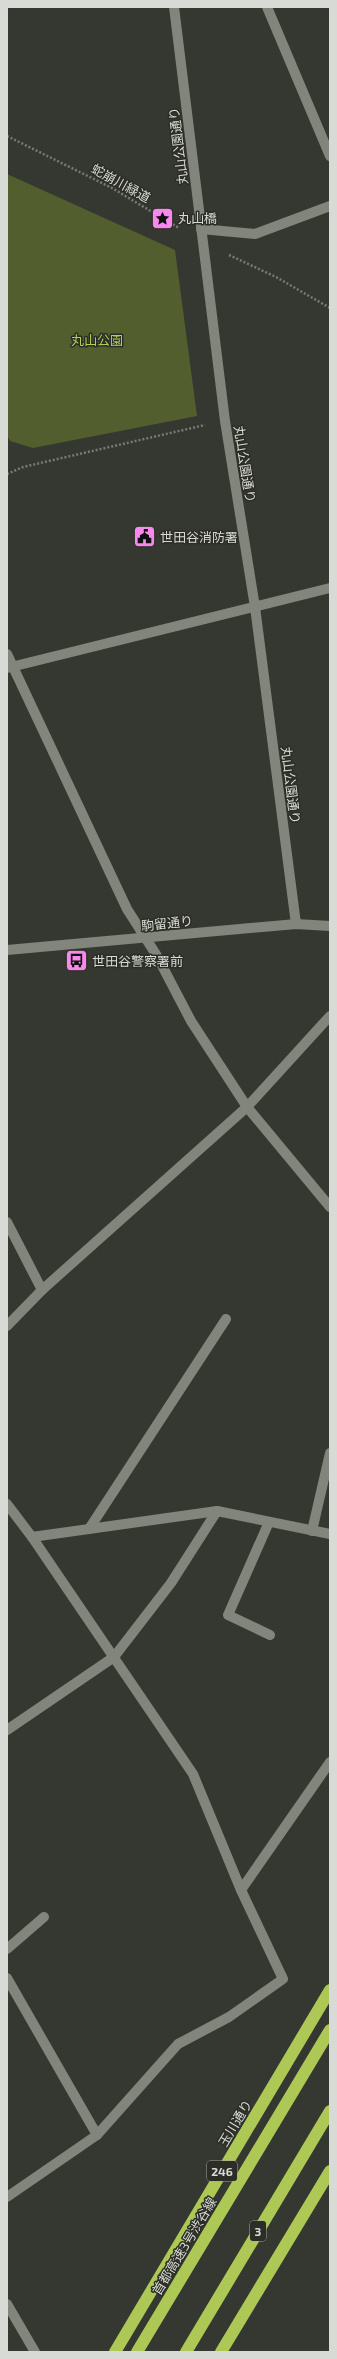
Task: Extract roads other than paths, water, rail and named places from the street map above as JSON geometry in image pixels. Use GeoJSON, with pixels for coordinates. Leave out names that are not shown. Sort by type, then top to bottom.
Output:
{"type":"FeatureCollection","features":[{"type":"Feature","properties":{"kind":"highway","name":"玉川通り"},"geometry":{"type":"LineString","coordinates":[[115,2352],[330,1990]]}},
{"type":"Feature","properties":{"kind":"highway","name":"首都高速3号渋谷線"},"geometry":{"type":"LineString","coordinates":[[137,2352],[330,2030]]}},
{"type":"Feature","properties":{"kind":"highway","name":"3"},"geometry":{"type":"LineString","coordinates":[[186,2352],[330,2111]]}},
{"type":"Feature","properties":{"kind":"highway"},"geometry":{"type":"LineString","coordinates":[[221,2352],[330,2171]]}},
{"type":"Feature","properties":{"kind":"street","name":"丸山公園通り"},"geometry":{"type":"LineString","coordinates":[[174,7],[225,421],[255,607],[296,924]]}},
{"type":"Feature","properties":{"kind":"street"},"geometry":{"type":"LineString","coordinates":[[267,7],[330,156]]}},
{"type":"Feature","properties":{"kind":"street"},"geometry":{"type":"LineString","coordinates":[[201,229],[255,234],[330,206]]}},
{"type":"Feature","properties":{"kind":"street"},"geometry":{"type":"LineString","coordinates":[[10,667],[330,588]]}},
{"type":"Feature","properties":{"kind":"street"},"geometry":{"type":"LineString","coordinates":[[7,654],[10,667],[127,910],[157,956],[191,1021],[247,1107],[330,1207]]}},
{"type":"Feature","properties":{"kind":"street","name":"駒留通り"},"geometry":{"type":"LineString","coordinates":[[7,950],[145,939],[296,924],[330,926]]}},
{"type":"Feature","properties":{"kind":"street"},"geometry":{"type":"LineString","coordinates":[[7,1326],[42,1290],[247,1107],[330,1016]]}},
{"type":"Feature","properties":{"kind":"street"},"geometry":{"type":"LineString","coordinates":[[7,1222],[42,1290]]}},
{"type":"Feature","properties":{"kind":"street"},"geometry":{"type":"LineString","coordinates":[[89,1529],[226,1319]]}},
{"type":"Feature","properties":{"kind":"street"},"geometry":{"type":"LineString","coordinates":[[312,1531],[330,1453]]}},
{"type":"Feature","properties":{"kind":"street"},"geometry":{"type":"LineString","coordinates":[[7,1504],[32,1537],[193,1774],[241,1890],[283,1979],[229,2017],[178,2044],[97,2135],[7,2197]]}},
{"type":"Feature","properties":{"kind":"street"},"geometry":{"type":"LineString","coordinates":[[7,1730],[114,1657],[171,1583],[217,1511]]}},
{"type":"Feature","properties":{"kind":"street"},"geometry":{"type":"LineString","coordinates":[[32,1537],[217,1511],[330,1534]]}},
{"type":"Feature","properties":{"kind":"street"},"geometry":{"type":"LineString","coordinates":[[269,1522],[228,1615],[270,1635]]}},
{"type":"Feature","properties":{"kind":"street"},"geometry":{"type":"LineString","coordinates":[[241,1890],[330,1762]]}},
{"type":"Feature","properties":{"kind":"street"},"geometry":{"type":"LineString","coordinates":[[7,1949],[44,1917]]}},
{"type":"Feature","properties":{"kind":"street"},"geometry":{"type":"LineString","coordinates":[[7,1978],[97,2135]]}},
{"type":"Feature","properties":{"kind":"street"},"geometry":{"type":"LineString","coordinates":[[7,2304],[35,2352]]}},
{"type":"Feature","properties":{"kind":"place","name":"丸山橋"},"geometry":{"type":"Point","coordinates":[162,218]}},
{"type":"Feature","properties":{"kind":"place","name":"世田谷消防署"},"geometry":{"type":"Point","coordinates":[144,537]}},
{"type":"Feature","properties":{"kind":"place","name":"世田谷警察署前"},"geometry":{"type":"Point","coordinates":[76,961]}},
{"type":"Feature","properties":{"kind":"park label","name":"丸山公園"},"geometry":{"type":"Point","coordinates":[97,340]}}]}
